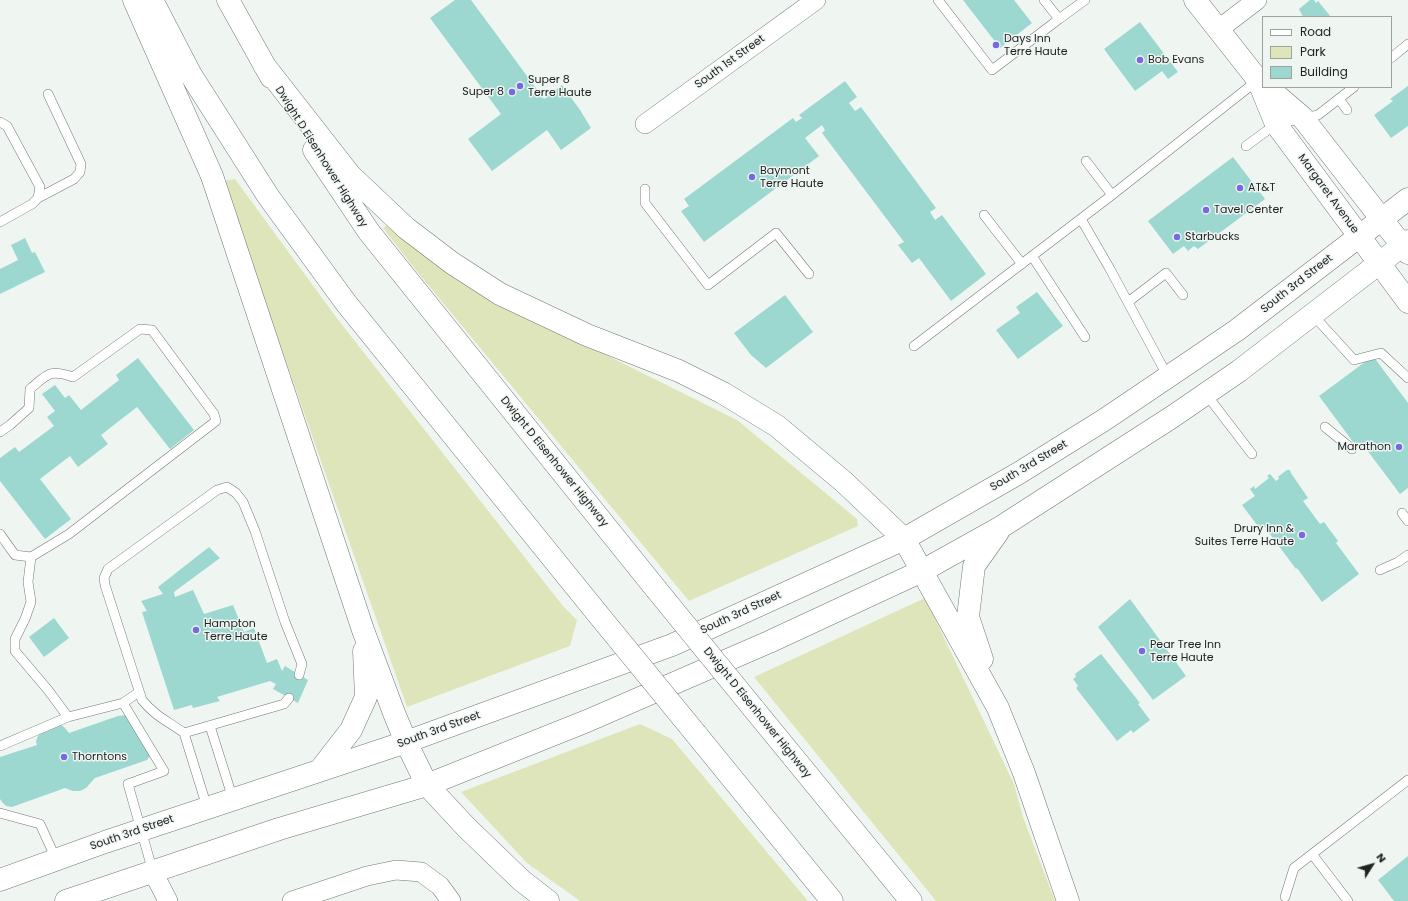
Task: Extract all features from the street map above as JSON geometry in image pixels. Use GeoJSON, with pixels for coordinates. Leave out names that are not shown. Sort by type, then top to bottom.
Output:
{"type":"FeatureCollection","features":[{"type":"Feature","properties":{"kind":"main road"},"geometry":{"type":"LineString","coordinates":[[134,0],[212,176],[363,630],[406,742],[427,785],[466,827],[521,880],[548,901]]}},
{"type":"Feature","properties":{"kind":"main road"},"geometry":{"type":"LineString","coordinates":[[152,0],[192,75],[277,209],[346,303],[832,901]]}},
{"type":"Feature","properties":{"kind":"main road","name":"Dwight D Eisenhower Highway"},"geometry":{"type":"LineString","coordinates":[[228,0],[264,65],[316,153],[369,232],[656,589],[911,901]]}},
{"type":"Feature","properties":{"kind":"main road","name":"Margaret Avenue"},"geometry":{"type":"LineString","coordinates":[[1202,2],[1219,29],[1262,83]]}},
{"type":"Feature","properties":{"kind":"main road"},"geometry":{"type":"LineString","coordinates":[[264,65],[350,175],[406,228],[452,263],[500,294],[587,335],[679,371],[729,398],[777,426],[844,482],[904,539],[998,708]]}},
{"type":"Feature","properties":{"kind":"main road","name":"Margaret Avenue"},"geometry":{"type":"LineString","coordinates":[[1264,88],[1276,124],[1408,302]]}},
{"type":"Feature","properties":{"kind":"main road","name":"Margaret Avenue"},"geometry":{"type":"LineString","coordinates":[[1268,88],[1302,117],[1382,219],[1406,246]]}},
{"type":"Feature","properties":{"kind":"main road","name":"South 3rd Street"},"geometry":{"type":"LineString","coordinates":[[0,880],[207,807],[406,742],[672,645],[904,539],[1019,473],[1104,420],[1238,330],[1358,236],[1408,199]]}},
{"type":"Feature","properties":{"kind":"main road"},"geometry":{"type":"LineString","coordinates":[[66,901],[279,829],[427,785],[587,721],[769,642],[922,571],[1001,527],[1104,462],[1206,394],[1240,371],[1378,263],[1406,246]]}},
{"type":"Feature","properties":{"kind":"main road"},"geometry":{"type":"LineString","coordinates":[[1001,527],[974,566],[968,617],[998,708],[1024,773],[1068,901]]}},
{"type":"Feature","properties":{"kind":"main road"},"geometry":{"type":"LineString","coordinates":[[320,770],[351,730],[366,697],[363,630]]}},
{"type":"Feature","properties":{"kind":"street","name":"South 1st Street"},"geometry":{"type":"LineString","coordinates":[[645,124],[816,0]]}},
{"type":"Feature","properties":{"kind":"street"},"geometry":{"type":"LineString","coordinates":[[1219,29],[1257,0]]}},
{"type":"Feature","properties":{"kind":"street"},"geometry":{"type":"LineString","coordinates":[[292,901],[367,876],[396,870],[421,872],[440,886],[451,901]]}},
{"type":"Feature","properties":{"kind":"street"},"geometry":{"type":"LineString","coordinates":[[153,872],[168,901]]}},
{"type":"Feature","properties":{"kind":"lane"},"geometry":{"type":"LineString","coordinates":[[938,0],[992,70],[1085,0]]}},
{"type":"Feature","properties":{"kind":"lane"},"geometry":{"type":"LineString","coordinates":[[1044,0],[1059,19]]}},
{"type":"Feature","properties":{"kind":"lane"},"geometry":{"type":"LineString","coordinates":[[1392,57],[1408,44]]}},
{"type":"Feature","properties":{"kind":"lane"},"geometry":{"type":"LineString","coordinates":[[914,346],[1112,194],[1262,85]]}},
{"type":"Feature","properties":{"kind":"lane"},"geometry":{"type":"LineString","coordinates":[[1246,146],[1276,124],[1302,117],[1318,115],[1353,88]]}},
{"type":"Feature","properties":{"kind":"lane"},"geometry":{"type":"LineString","coordinates":[[0,222],[27,207],[38,198],[74,180],[80,172],[81,164],[48,94]]}},
{"type":"Feature","properties":{"kind":"lane"},"geometry":{"type":"LineString","coordinates":[[1339,99],[1347,110]]}},
{"type":"Feature","properties":{"kind":"lane"},"geometry":{"type":"LineString","coordinates":[[0,122],[6,126],[40,187],[38,198]]}},
{"type":"Feature","properties":{"kind":"lane"},"geometry":{"type":"LineString","coordinates":[[1086,161],[1112,194]]}},
{"type":"Feature","properties":{"kind":"lane"},"geometry":{"type":"LineString","coordinates":[[645,189],[645,204],[708,285],[776,233],[809,274]]}},
{"type":"Feature","properties":{"kind":"lane"},"geometry":{"type":"LineString","coordinates":[[984,215],[1022,264]]}},
{"type":"Feature","properties":{"kind":"lane"},"geometry":{"type":"LineString","coordinates":[[1080,219],[1110,269],[1168,377]]}},
{"type":"Feature","properties":{"kind":"lane"},"geometry":{"type":"LineString","coordinates":[[1032,256],[1085,337]]}},
{"type":"Feature","properties":{"kind":"lane"},"geometry":{"type":"LineString","coordinates":[[1128,302],[1166,274],[1183,294]]}},
{"type":"Feature","properties":{"kind":"lane"},"geometry":{"type":"LineString","coordinates":[[1313,315],[1354,360],[1381,353],[1408,378]]}},
{"type":"Feature","properties":{"kind":"lane"},"geometry":{"type":"LineString","coordinates":[[0,432],[28,408],[30,389],[48,374],[59,373],[73,377],[140,329],[152,330],[214,414],[216,422],[69,534],[31,557],[15,555],[0,534]]}},
{"type":"Feature","properties":{"kind":"lane"},"geometry":{"type":"LineString","coordinates":[[1206,394],[1252,454]]}},
{"type":"Feature","properties":{"kind":"lane"},"geometry":{"type":"LineString","coordinates":[[1325,427],[1352,449]]}},
{"type":"Feature","properties":{"kind":"lane"},"geometry":{"type":"LineString","coordinates":[[207,807],[184,733],[150,710],[142,700],[104,585],[104,578],[108,569],[217,490],[227,487],[236,493],[243,502],[255,531],[284,622],[302,664],[299,675]]}},
{"type":"Feature","properties":{"kind":"lane"},"geometry":{"type":"LineString","coordinates":[[1402,513],[1408,521]]}},
{"type":"Feature","properties":{"kind":"lane"},"geometry":{"type":"LineString","coordinates":[[1380,570],[1398,562],[1408,555]]}},
{"type":"Feature","properties":{"kind":"lane"},"geometry":{"type":"LineString","coordinates":[[31,557],[28,582],[31,602],[25,619],[15,639],[15,651],[48,690],[68,717]]}},
{"type":"Feature","properties":{"kind":"lane"},"geometry":{"type":"LineString","coordinates":[[0,746],[68,717],[123,703],[139,692]]}},
{"type":"Feature","properties":{"kind":"lane"},"geometry":{"type":"LineString","coordinates":[[184,733],[284,704],[289,698]]}},
{"type":"Feature","properties":{"kind":"lane"},"geometry":{"type":"LineString","coordinates":[[123,703],[164,770],[128,784],[153,872]]}},
{"type":"Feature","properties":{"kind":"lane"},"geometry":{"type":"LineString","coordinates":[[210,726],[233,799]]}},
{"type":"Feature","properties":{"kind":"lane"},"geometry":{"type":"LineString","coordinates":[[1285,897],[1294,868],[1408,780]]}},
{"type":"Feature","properties":{"kind":"lane"},"geometry":{"type":"LineString","coordinates":[[0,812],[40,824],[56,859]]}},
{"type":"Feature","properties":{"kind":"lane"},"geometry":{"type":"LineString","coordinates":[[1312,854],[1348,901]]}},
{"type":"Feature","properties":{"kind":"green space"},"geometry":{"type":"Polygon","coordinates":[[[235,179],[339,321],[563,606],[577,620],[570,646],[407,707],[223,181],[235,179]]]}},
{"type":"Feature","properties":{"kind":"green space"},"geometry":{"type":"Polygon","coordinates":[[[387,225],[494,304],[600,352],[737,420],[857,519],[858,526],[689,601],[415,269],[383,228],[387,225]]]}},
{"type":"Feature","properties":{"kind":"green space"},"geometry":{"type":"Polygon","coordinates":[[[925,598],[1014,784],[1023,817],[1055,901],[936,901],[754,677],[925,598]]]}},
{"type":"Feature","properties":{"kind":"green space"},"geometry":{"type":"Polygon","coordinates":[[[640,724],[672,739],[808,901],[580,901],[527,863],[461,792],[640,724]]]}},
{"type":"Feature","properties":{"kind":"building","name":"Super 8"},"geometry":{"type":"Polygon","coordinates":[[[455,0],[471,0],[544,99],[562,85],[591,128],[561,150],[547,130],[492,171],[468,139],[501,114],[430,18],[455,0]]]}},
{"type":"Feature","properties":{"kind":"building"},"geometry":{"type":"Polygon","coordinates":[[[963,0],[1014,0],[1032,23],[1000,48],[963,0]]]}},
{"type":"Feature","properties":{"kind":"building"},"geometry":{"type":"Polygon","coordinates":[[[1310,0],[1314,0],[1316,3],[1318,1],[1330,16],[1302,16],[1299,9],[1310,0]]]}},
{"type":"Feature","properties":{"kind":"building","name":"Bob Evans"},"geometry":{"type":"Polygon","coordinates":[[[1140,22],[1178,72],[1168,79],[1162,71],[1135,91],[1104,49],[1140,22]]]}},
{"type":"Feature","properties":{"kind":"building","name":"Baymont Terre Haute"},"geometry":{"type":"Polygon","coordinates":[[[845,81],[857,97],[849,103],[855,111],[861,107],[936,208],[930,212],[935,220],[942,215],[986,274],[951,301],[919,258],[912,263],[898,245],[904,242],[822,133],[825,130],[822,125],[805,138],[819,156],[704,242],[681,211],[689,206],[684,199],[793,118],[796,122],[802,118],[799,115],[845,81]]]}},
{"type":"Feature","properties":{"kind":"building"},"geometry":{"type":"Polygon","coordinates":[[[1408,86],[1408,126],[1391,138],[1374,115],[1393,101],[1390,99],[1408,86]]]}},
{"type":"Feature","properties":{"kind":"building","name":"Tavel Center"},"geometry":{"type":"Polygon","coordinates":[[[1233,157],[1265,199],[1198,249],[1194,246],[1188,251],[1184,246],[1173,254],[1148,221],[1233,157]]]}},
{"type":"Feature","properties":{"kind":"building"},"geometry":{"type":"Polygon","coordinates":[[[25,238],[32,253],[35,252],[45,272],[0,294],[0,269],[18,260],[11,245],[25,238]]]}},
{"type":"Feature","properties":{"kind":"building"},"geometry":{"type":"Polygon","coordinates":[[[1037,292],[1063,326],[1018,359],[996,330],[1020,313],[1016,307],[1037,292]]]}},
{"type":"Feature","properties":{"kind":"building"},"geometry":{"type":"Polygon","coordinates":[[[785,295],[813,332],[766,368],[751,355],[734,333],[785,295]]]}},
{"type":"Feature","properties":{"kind":"building","name":"Marathon"},"geometry":{"type":"Polygon","coordinates":[[[1373,356],[1408,403],[1408,488],[1400,494],[1364,446],[1359,450],[1319,396],[1373,356]]]}},
{"type":"Feature","properties":{"kind":"building"},"geometry":{"type":"Polygon","coordinates":[[[138,358],[194,430],[170,449],[137,407],[101,435],[108,444],[78,467],[70,456],[40,479],[71,519],[45,539],[0,481],[0,458],[15,447],[19,452],[54,426],[47,417],[55,411],[42,394],[55,385],[65,398],[69,395],[81,410],[119,380],[116,375],[138,358]]]}},
{"type":"Feature","properties":{"kind":"building","name":"Drury Inn & Suites Terre Haute"},"geometry":{"type":"Polygon","coordinates":[[[1287,470],[1290,470],[1308,498],[1303,501],[1320,524],[1324,522],[1338,541],[1336,543],[1359,574],[1322,602],[1264,526],[1260,529],[1242,505],[1255,496],[1250,489],[1254,486],[1255,489],[1269,478],[1267,476],[1270,474],[1276,481],[1279,479],[1278,477],[1280,475],[1287,470]]]}},
{"type":"Feature","properties":{"kind":"building","name":"Hampton Terre Haute"},"geometry":{"type":"Polygon","coordinates":[[[209,547],[220,558],[174,592],[175,597],[193,590],[204,614],[233,605],[244,632],[254,628],[267,663],[277,659],[282,671],[285,666],[308,680],[298,703],[273,689],[276,684],[270,681],[217,697],[220,701],[193,708],[192,705],[174,710],[142,612],[147,611],[141,601],[163,594],[158,587],[209,547]]]}},
{"type":"Feature","properties":{"kind":"building","name":"Pear Tree Inn Terre Haute"},"geometry":{"type":"Polygon","coordinates":[[[1130,599],[1186,676],[1153,700],[1098,627],[1130,599]]]}},
{"type":"Feature","properties":{"kind":"building"},"geometry":{"type":"Polygon","coordinates":[[[54,618],[69,638],[44,657],[29,637],[54,618]]]}},
{"type":"Feature","properties":{"kind":"building"},"geometry":{"type":"Polygon","coordinates":[[[1101,654],[1140,703],[1138,704],[1150,720],[1133,733],[1131,730],[1117,741],[1076,688],[1078,686],[1073,679],[1076,677],[1075,674],[1101,654]]]}},
{"type":"Feature","properties":{"kind":"building"},"geometry":{"type":"Polygon","coordinates":[[[126,715],[150,756],[147,760],[95,778],[86,788],[80,791],[73,791],[65,788],[12,807],[6,806],[2,802],[0,799],[0,757],[37,745],[36,741],[38,736],[44,730],[53,726],[61,725],[69,733],[118,716],[126,715]]]}},
{"type":"Feature","properties":{"kind":"building"},"geometry":{"type":"Polygon","coordinates":[[[1408,856],[1408,901],[1394,901],[1378,880],[1408,856]]]}},
{"type":"Feature","properties":{"kind":"place","name":"Days Inn Terre Haute"},"geometry":{"type":"Point","coordinates":[996,45]}},
{"type":"Feature","properties":{"kind":"place","name":"Bob Evans"},"geometry":{"type":"Point","coordinates":[1140,60]}},
{"type":"Feature","properties":{"kind":"place","name":"Super 8 Terre Haute"},"geometry":{"type":"Point","coordinates":[520,86]}},
{"type":"Feature","properties":{"kind":"place","name":"Super 8"},"geometry":{"type":"Point","coordinates":[512,92]}},
{"type":"Feature","properties":{"kind":"place","name":"Baymont Terre Haute"},"geometry":{"type":"Point","coordinates":[752,177]}},
{"type":"Feature","properties":{"kind":"place","name":"AT&T"},"geometry":{"type":"Point","coordinates":[1240,188]}},
{"type":"Feature","properties":{"kind":"place","name":"Tavel Center"},"geometry":{"type":"Point","coordinates":[1206,210]}},
{"type":"Feature","properties":{"kind":"place","name":"Starbucks"},"geometry":{"type":"Point","coordinates":[1177,237]}},
{"type":"Feature","properties":{"kind":"place","name":"Marathon"},"geometry":{"type":"Point","coordinates":[1399,447]}},
{"type":"Feature","properties":{"kind":"place","name":"Drury Inn & Suites Terre Haute"},"geometry":{"type":"Point","coordinates":[1302,535]}},
{"type":"Feature","properties":{"kind":"place","name":"Hampton Terre Haute"},"geometry":{"type":"Point","coordinates":[196,630]}},
{"type":"Feature","properties":{"kind":"place","name":"Pear Tree Inn Terre Haute"},"geometry":{"type":"Point","coordinates":[1142,651]}},
{"type":"Feature","properties":{"kind":"place","name":"Thorntons"},"geometry":{"type":"Point","coordinates":[64,757]}}]}
